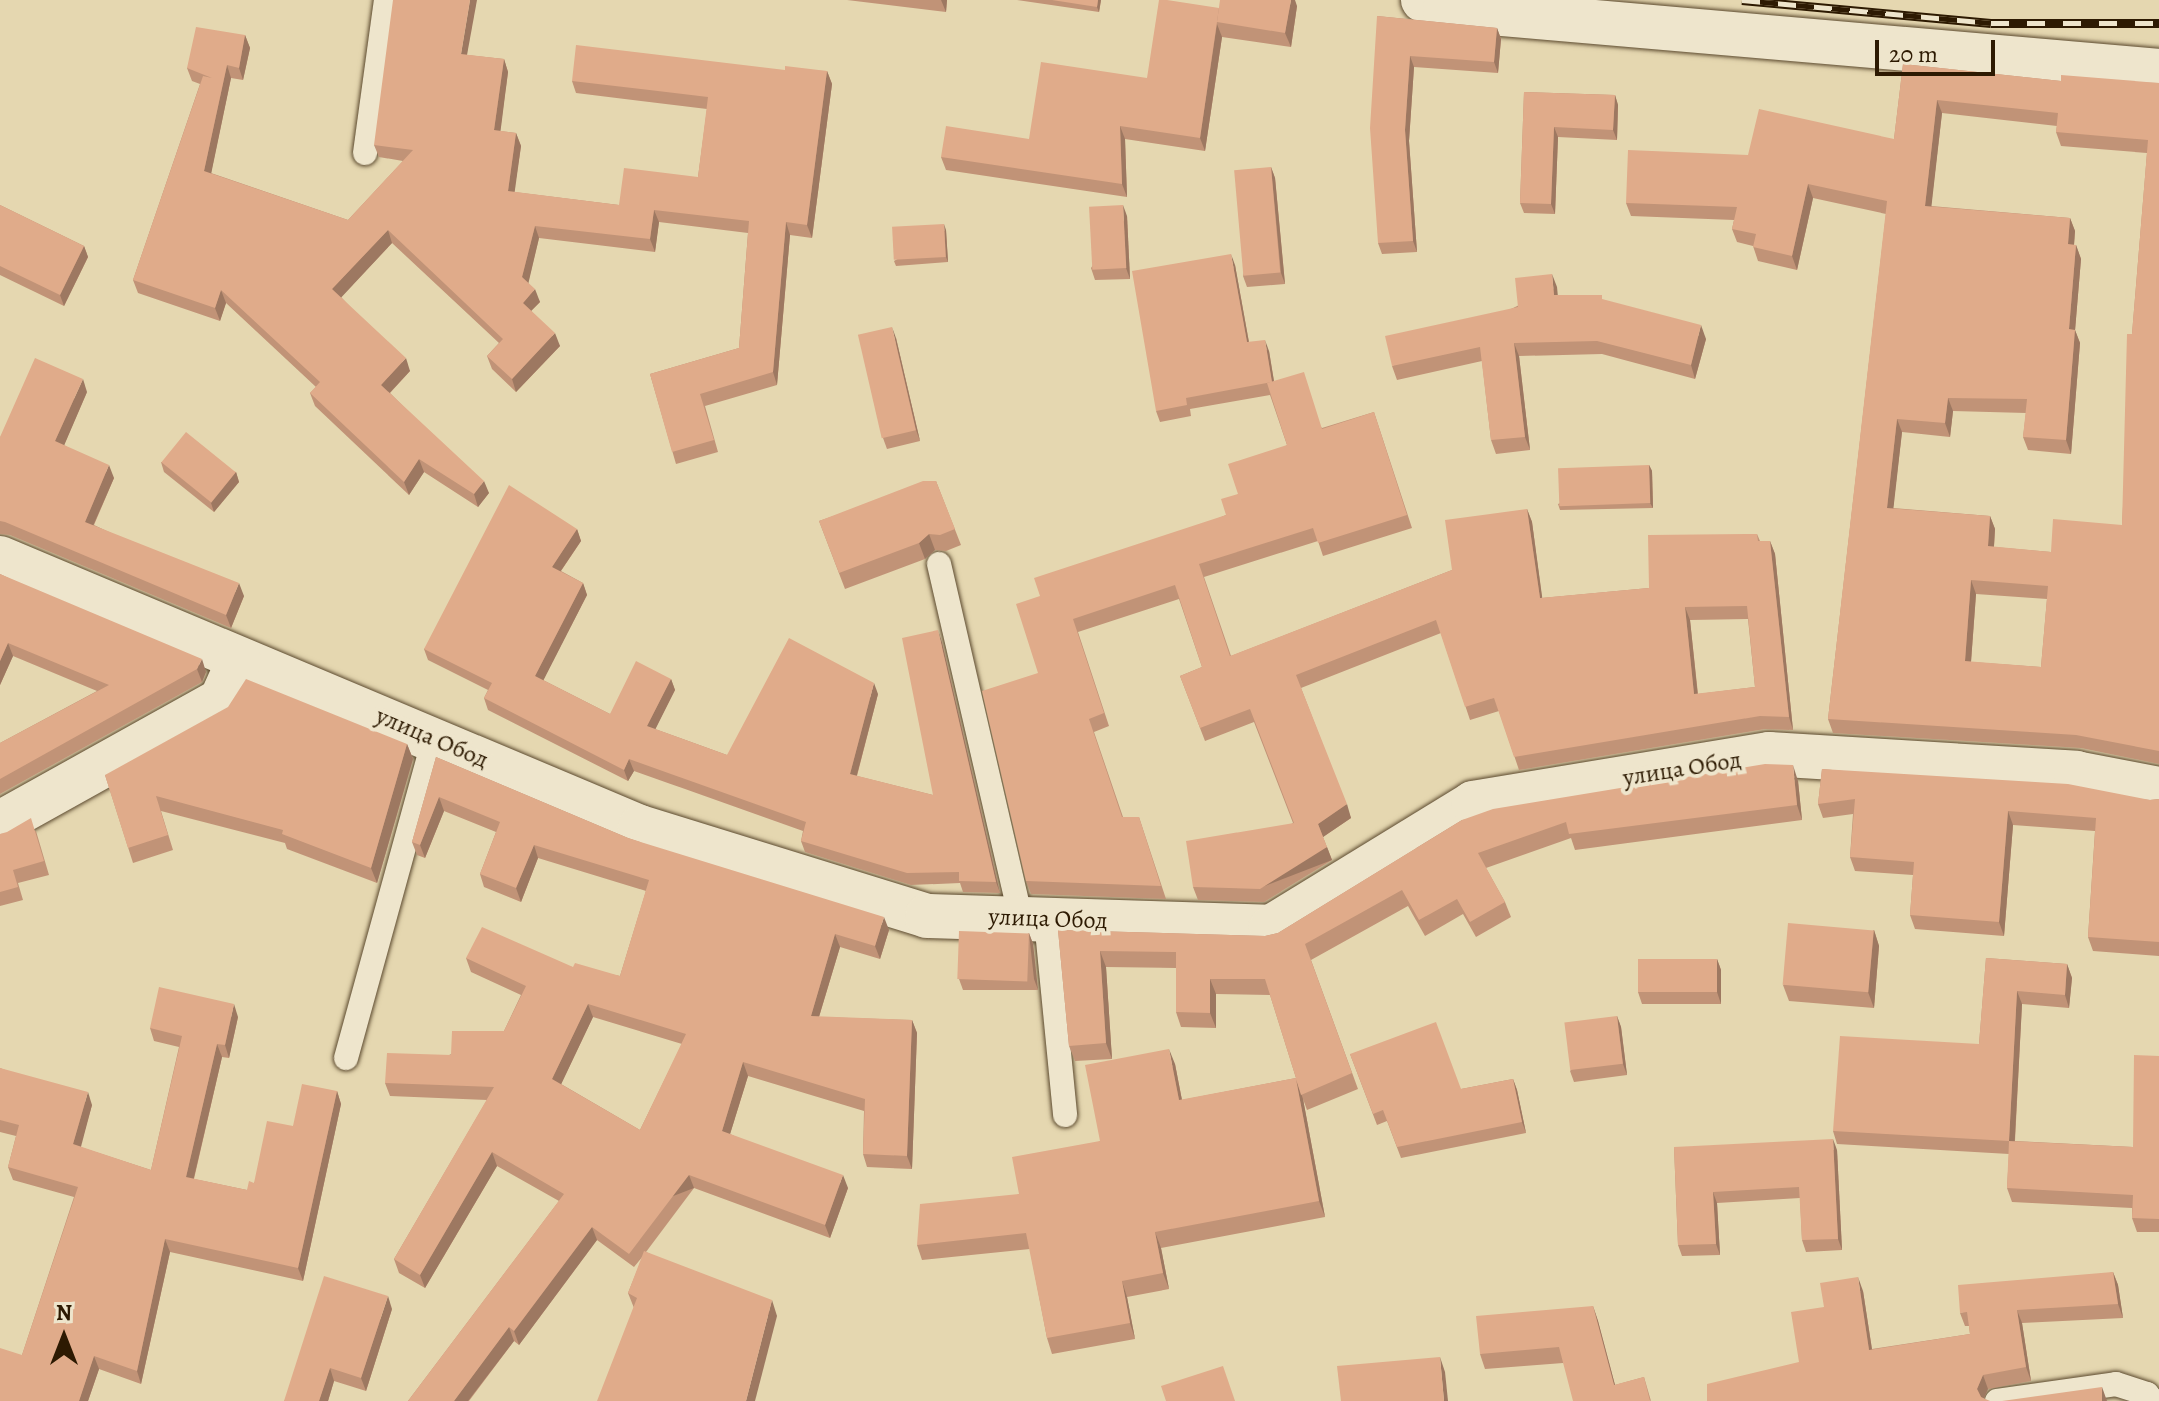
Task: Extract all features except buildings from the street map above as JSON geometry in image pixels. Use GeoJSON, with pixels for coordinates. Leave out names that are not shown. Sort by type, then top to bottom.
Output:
{"type":"FeatureCollection","features":[{"type":"Feature","properties":{"kind":"street"},"geometry":{"type":"LineString","coordinates":[[1415,1],[1445,9],[2159,71]]}},
{"type":"Feature","properties":{"kind":"street","name":"улица Обод"},"geometry":{"type":"LineString","coordinates":[[0,558],[640,827],[927,916],[1271,927],[1473,803],[1769,754],[2076,773],[2159,789]]}},
{"type":"Feature","properties":{"kind":"street"},"geometry":{"type":"LineString","coordinates":[[0,823],[221,700],[239,660]]}},
{"type":"Feature","properties":{"kind":"lane"},"geometry":{"type":"LineString","coordinates":[[365,153],[386,0]]}},
{"type":"Feature","properties":{"kind":"lane"},"geometry":{"type":"LineString","coordinates":[[939,564],[1034,919],[1065,1115]]}},
{"type":"Feature","properties":{"kind":"lane"},"geometry":{"type":"LineString","coordinates":[[346,1058],[434,738]]}},
{"type":"Feature","properties":{"kind":"lane"},"geometry":{"type":"LineString","coordinates":[[1997,1401],[2116,1384],[2147,1394],[2153,1401]]}},
{"type":"Feature","properties":{"kind":"railway"},"geometry":{"type":"LineString","coordinates":[[1742,0],[1991,23],[2159,23]]}}]}
